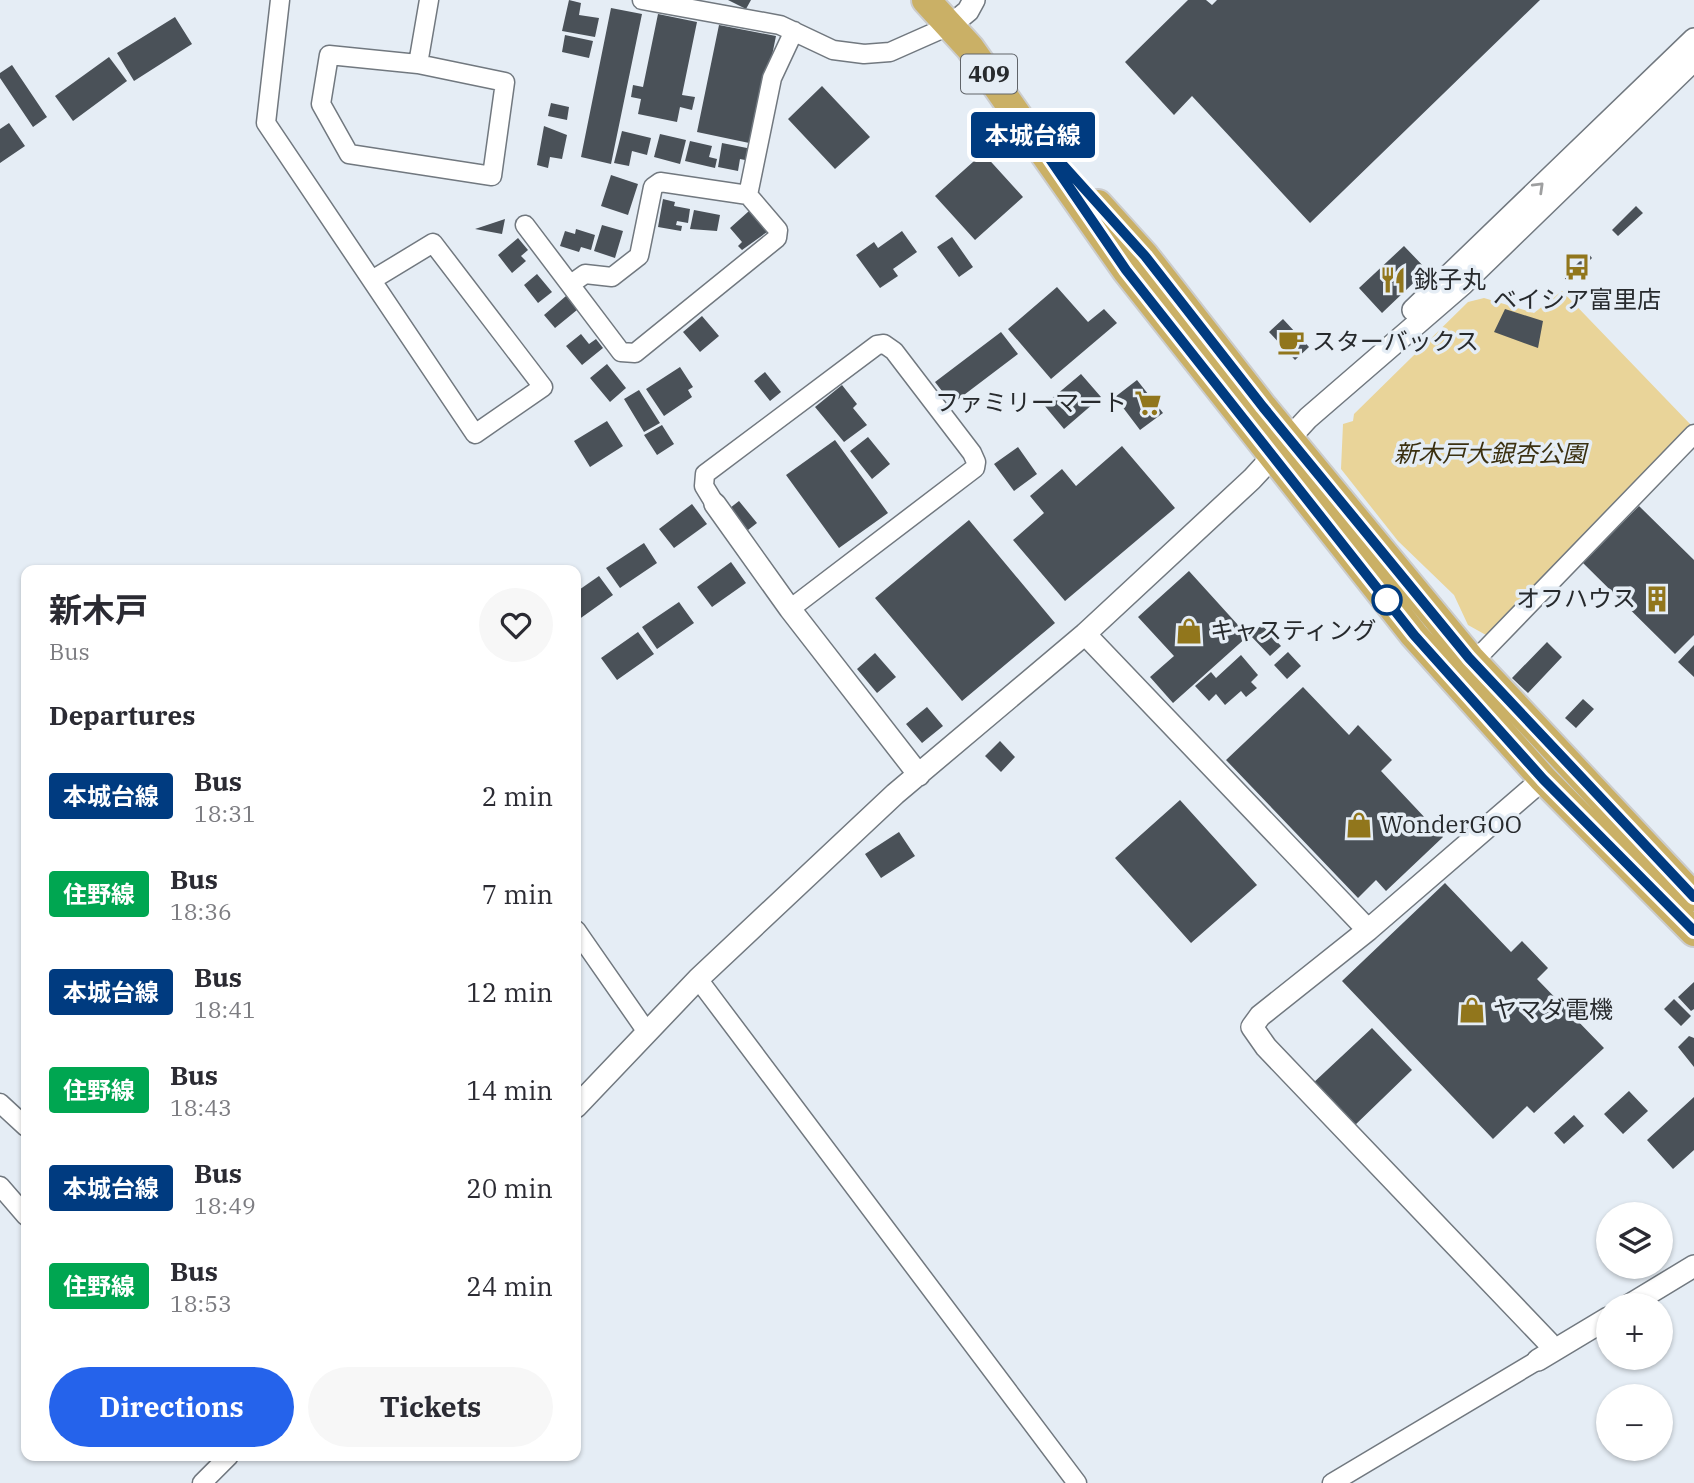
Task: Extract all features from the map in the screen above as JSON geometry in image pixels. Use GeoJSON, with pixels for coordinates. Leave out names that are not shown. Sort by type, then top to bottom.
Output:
{"type":"FeatureCollection","features":[{"type":"Feature","properties":{"kind":"highway","name":"409"},"geometry":{"type":"LineString","coordinates":[[926,0],[951,24],[1026,124],[1145,256],[1414,635],[1543,779],[1694,932]]}},
{"type":"Feature","properties":{"kind":"highway","name":"409"},"geometry":{"type":"LineString","coordinates":[[1282,449],[1469,658],[1694,897]]}},
{"type":"Feature","properties":{"kind":"street"},"geometry":{"type":"LineString","coordinates":[[280,0],[267,123],[372,280],[475,434],[542,387],[433,243],[372,280]]}},
{"type":"Feature","properties":{"kind":"street"},"geometry":{"type":"LineString","coordinates":[[418,64],[429,0]]}},
{"type":"Feature","properties":{"kind":"street"},"geometry":{"type":"LineString","coordinates":[[642,0],[779,25],[833,50],[864,54],[890,52],[951,24],[968,11],[974,0]]}},
{"type":"Feature","properties":{"kind":"street"},"geometry":{"type":"LineString","coordinates":[[748,195],[772,79],[794,31]]}},
{"type":"Feature","properties":{"kind":"street"},"geometry":{"type":"LineString","coordinates":[[1391,343],[1409,313],[1694,39]]}},
{"type":"Feature","properties":{"kind":"street"},"geometry":{"type":"LineString","coordinates":[[329,55],[418,64],[505,82],[492,176],[349,153],[321,104],[329,55]]}},
{"type":"Feature","properties":{"kind":"street"},"geometry":{"type":"LineString","coordinates":[[581,1102],[698,979],[895,794],[1085,634],[1282,449],[1308,418],[1462,284],[1694,60]]}},
{"type":"Feature","properties":{"kind":"street"},"geometry":{"type":"LineString","coordinates":[[525,225],[570,285],[621,352],[635,353],[777,238],[778,230],[748,195],[660,182],[653,187],[639,256],[612,277],[585,274],[570,285]]}},
{"type":"Feature","properties":{"kind":"street"},"geometry":{"type":"LineString","coordinates":[[790,609],[975,468],[976,462],[972,453],[894,351],[884,344],[877,345],[705,474],[704,486],[790,609],[919,775]]}},
{"type":"Feature","properties":{"kind":"street"},"geometry":{"type":"LineString","coordinates":[[1469,658],[1484,651],[1694,434]]}},
{"type":"Feature","properties":{"kind":"street"},"geometry":{"type":"LineString","coordinates":[[1085,634],[1368,930]]}},
{"type":"Feature","properties":{"kind":"street"},"geometry":{"type":"LineString","coordinates":[[1543,779],[1368,930],[1260,1016],[1252,1027],[1254,1034],[1548,1342],[1545,1355]]}},
{"type":"Feature","properties":{"kind":"street"},"geometry":{"type":"LineString","coordinates":[[581,937],[647,1032]]}},
{"type":"Feature","properties":{"kind":"street"},"geometry":{"type":"LineString","coordinates":[[698,979],[1077,1483]]}},
{"type":"Feature","properties":{"kind":"street"},"geometry":{"type":"LineString","coordinates":[[0,1103],[21,1122]]}},
{"type":"Feature","properties":{"kind":"street"},"geometry":{"type":"LineString","coordinates":[[0,1186],[21,1210]]}},
{"type":"Feature","properties":{"kind":"street"},"geometry":{"type":"LineString","coordinates":[[1649,1293],[1694,1266]]}},
{"type":"Feature","properties":{"kind":"street"},"geometry":{"type":"LineString","coordinates":[[1332,1483],[1596,1325]]}},
{"type":"Feature","properties":{"kind":"street"},"geometry":{"type":"LineString","coordinates":[[202,1483],[224,1461]]}},
{"type":"Feature","properties":{"kind":"green space","name":"新木戸大銀杏公園"},"geometry":{"type":"Polygon","coordinates":[[[1562,291],[1691,425],[1486,635],[1468,625],[1454,595],[1398,541],[1341,469],[1343,424],[1353,421],[1354,414],[1468,302],[1484,298],[1534,313],[1562,291]]]}},
{"type":"Feature","properties":{"kind":"building"},"geometry":{"type":"Polygon","coordinates":[[[569,0],[581,3],[579,15],[599,18],[595,37],[562,31],[569,0]]]}},
{"type":"Feature","properties":{"kind":"building"},"geometry":{"type":"Polygon","coordinates":[[[728,0],[751,0],[746,9],[728,0]]]}},
{"type":"Feature","properties":{"kind":"building"},"geometry":{"type":"Polygon","coordinates":[[[1188,0],[1206,0],[1212,5],[1217,0],[1540,0],[1310,223],[1192,96],[1174,115],[1125,62],[1188,0]]]}},
{"type":"Feature","properties":{"kind":"building"},"geometry":{"type":"Polygon","coordinates":[[[611,8],[642,14],[611,164],[581,157],[611,8]]]}},
{"type":"Feature","properties":{"kind":"building"},"geometry":{"type":"Polygon","coordinates":[[[658,14],[697,22],[682,95],[695,97],[692,110],[680,107],[677,122],[638,114],[641,99],[631,97],[633,85],[643,87],[658,14]]]}},
{"type":"Feature","properties":{"kind":"building"},"geometry":{"type":"Polygon","coordinates":[[[175,17],[192,44],[134,81],[117,53],[175,17]]]}},
{"type":"Feature","properties":{"kind":"building"},"geometry":{"type":"Polygon","coordinates":[[[719,25],[776,36],[754,144],[697,132],[719,25]]]}},
{"type":"Feature","properties":{"kind":"building"},"geometry":{"type":"Polygon","coordinates":[[[565,35],[593,41],[589,58],[562,52],[565,35]]]}},
{"type":"Feature","properties":{"kind":"building"},"geometry":{"type":"Polygon","coordinates":[[[109,57],[127,81],[73,121],[55,96],[109,57]]]}},
{"type":"Feature","properties":{"kind":"building"},"geometry":{"type":"Polygon","coordinates":[[[12,65],[47,117],[33,127],[0,78],[0,73],[12,65]]]}},
{"type":"Feature","properties":{"kind":"building"},"geometry":{"type":"Polygon","coordinates":[[[822,86],[870,137],[835,169],[788,119],[822,86]]]}},
{"type":"Feature","properties":{"kind":"building"},"geometry":{"type":"Polygon","coordinates":[[[551,103],[569,107],[567,120],[548,116],[551,103]]]}},
{"type":"Feature","properties":{"kind":"building"},"geometry":{"type":"Polygon","coordinates":[[[9,123],[25,146],[0,163],[0,129],[9,123]]]}},
{"type":"Feature","properties":{"kind":"building"},"geometry":{"type":"Polygon","coordinates":[[[544,126],[567,135],[562,159],[550,157],[548,168],[537,165],[544,126]]]}},
{"type":"Feature","properties":{"kind":"building"},"geometry":{"type":"Polygon","coordinates":[[[622,131],[651,138],[647,155],[632,151],[629,166],[614,163],[622,131]]]}},
{"type":"Feature","properties":{"kind":"building"},"geometry":{"type":"Polygon","coordinates":[[[660,134],[686,140],[680,164],[654,157],[660,134]]]}},
{"type":"Feature","properties":{"kind":"building"},"geometry":{"type":"Polygon","coordinates":[[[690,141],[712,146],[709,157],[717,159],[715,168],[685,161],[690,141]]]}},
{"type":"Feature","properties":{"kind":"building"},"geometry":{"type":"Polygon","coordinates":[[[722,143],[752,149],[750,161],[740,159],[738,171],[718,167],[722,143]]]}},
{"type":"Feature","properties":{"kind":"building"},"geometry":{"type":"Polygon","coordinates":[[[983,153],[1023,197],[975,240],[935,196],[983,153]]]}},
{"type":"Feature","properties":{"kind":"building"},"geometry":{"type":"Polygon","coordinates":[[[611,175],[638,184],[628,215],[601,206],[611,175]]]}},
{"type":"Feature","properties":{"kind":"building"},"geometry":{"type":"Polygon","coordinates":[[[663,199],[675,202],[674,206],[690,209],[688,223],[677,221],[676,225],[682,226],[681,231],[658,227],[663,199]]]}},
{"type":"Feature","properties":{"kind":"building"},"geometry":{"type":"Polygon","coordinates":[[[1636,206],[1643,213],[1618,236],[1612,230],[1636,206]]]}},
{"type":"Feature","properties":{"kind":"building"},"geometry":{"type":"Polygon","coordinates":[[[694,210],[720,215],[717,231],[690,229],[694,210]]]}},
{"type":"Feature","properties":{"kind":"building"},"geometry":{"type":"Polygon","coordinates":[[[749,211],[767,232],[742,250],[738,246],[742,242],[730,228],[749,211]]]}},
{"type":"Feature","properties":{"kind":"building"},"geometry":{"type":"Polygon","coordinates":[[[505,219],[502,234],[475,229],[505,219]]]}},
{"type":"Feature","properties":{"kind":"building"},"geometry":{"type":"Polygon","coordinates":[[[602,225],[623,231],[615,258],[594,251],[602,225]]]}},
{"type":"Feature","properties":{"kind":"building"},"geometry":{"type":"Polygon","coordinates":[[[576,229],[595,235],[591,250],[581,247],[579,252],[560,246],[565,231],[575,234],[576,229]]]}},
{"type":"Feature","properties":{"kind":"building"},"geometry":{"type":"Polygon","coordinates":[[[902,231],[917,252],[893,269],[898,276],[880,288],[856,255],[874,242],[878,248],[902,231]]]}},
{"type":"Feature","properties":{"kind":"building"},"geometry":{"type":"Polygon","coordinates":[[[952,237],[973,267],[959,277],[937,247],[952,237]]]}},
{"type":"Feature","properties":{"kind":"building"},"geometry":{"type":"Polygon","coordinates":[[[518,238],[528,250],[521,256],[526,261],[512,273],[498,255],[518,238]]]}},
{"type":"Feature","properties":{"kind":"building"},"geometry":{"type":"Polygon","coordinates":[[[1404,246],[1427,270],[1382,313],[1359,288],[1404,246]]]}},
{"type":"Feature","properties":{"kind":"building"},"geometry":{"type":"Polygon","coordinates":[[[1588,253],[1592,258],[1568,282],[1564,277],[1588,253]]]}},
{"type":"Feature","properties":{"kind":"building"},"geometry":{"type":"Polygon","coordinates":[[[537,274],[552,292],[538,303],[524,285],[537,274]]]}},
{"type":"Feature","properties":{"kind":"building"},"geometry":{"type":"Polygon","coordinates":[[[1057,287],[1088,322],[1104,309],[1117,323],[1051,379],[1008,329],[1057,287]]]}},
{"type":"Feature","properties":{"kind":"building"},"geometry":{"type":"Polygon","coordinates":[[[566,296],[577,310],[555,328],[544,315],[566,296]]]}},
{"type":"Feature","properties":{"kind":"building"},"geometry":{"type":"Polygon","coordinates":[[[1505,309],[1543,321],[1538,348],[1494,332],[1505,309]]]}},
{"type":"Feature","properties":{"kind":"building"},"geometry":{"type":"Polygon","coordinates":[[[702,316],[719,336],[700,352],[683,332],[702,316]]]}},
{"type":"Feature","properties":{"kind":"building"},"geometry":{"type":"Polygon","coordinates":[[[1283,319],[1309,347],[1295,360],[1269,332],[1283,319]]]}},
{"type":"Feature","properties":{"kind":"building"},"geometry":{"type":"Polygon","coordinates":[[[1001,332],[1018,354],[952,404],[935,382],[1001,332]]]}},
{"type":"Feature","properties":{"kind":"building"},"geometry":{"type":"Polygon","coordinates":[[[581,334],[589,344],[596,339],[603,348],[582,365],[566,346],[581,334]]]}},
{"type":"Feature","properties":{"kind":"building"},"geometry":{"type":"Polygon","coordinates":[[[607,364],[626,388],[610,402],[590,378],[607,364]]]}},
{"type":"Feature","properties":{"kind":"building"},"geometry":{"type":"Polygon","coordinates":[[[680,367],[693,387],[688,390],[692,397],[664,416],[646,389],[680,367]]]}},
{"type":"Feature","properties":{"kind":"building"},"geometry":{"type":"Polygon","coordinates":[[[765,372],[781,392],[770,401],[754,381],[765,372]]]}},
{"type":"Feature","properties":{"kind":"building"},"geometry":{"type":"Polygon","coordinates":[[[1081,374],[1101,397],[1064,429],[1044,405],[1081,374]]]}},
{"type":"Feature","properties":{"kind":"building"},"geometry":{"type":"Polygon","coordinates":[[[1137,380],[1163,413],[1140,430],[1115,397],[1137,380]]]}},
{"type":"Feature","properties":{"kind":"building"},"geometry":{"type":"Polygon","coordinates":[[[842,385],[857,404],[853,408],[867,425],[844,442],[815,407],[842,385]]]}},
{"type":"Feature","properties":{"kind":"building"},"geometry":{"type":"Polygon","coordinates":[[[639,390],[660,423],[644,432],[624,399],[639,390]]]}},
{"type":"Feature","properties":{"kind":"building"},"geometry":{"type":"Polygon","coordinates":[[[607,421],[623,446],[590,467],[574,441],[607,421]]]}},
{"type":"Feature","properties":{"kind":"building"},"geometry":{"type":"Polygon","coordinates":[[[662,425],[674,444],[657,455],[644,435],[662,425]]]}},
{"type":"Feature","properties":{"kind":"building"},"geometry":{"type":"Polygon","coordinates":[[[868,437],[890,464],[872,479],[850,451],[868,437]]]}},
{"type":"Feature","properties":{"kind":"building"},"geometry":{"type":"Polygon","coordinates":[[[835,440],[888,513],[839,548],[786,475],[835,440]]]}},
{"type":"Feature","properties":{"kind":"building"},"geometry":{"type":"Polygon","coordinates":[[[1122,446],[1175,508],[1065,601],[1013,540],[1044,513],[1030,496],[1062,469],[1076,486],[1122,446]]]}},
{"type":"Feature","properties":{"kind":"building"},"geometry":{"type":"Polygon","coordinates":[[[1018,447],[1037,474],[1014,491],[994,464],[1018,447]]]}},
{"type":"Feature","properties":{"kind":"building"},"geometry":{"type":"Polygon","coordinates":[[[739,501],[757,523],[748,530],[730,508],[739,501]]]}},
{"type":"Feature","properties":{"kind":"building"},"geometry":{"type":"Polygon","coordinates":[[[692,504],[707,524],[674,548],[659,529],[692,504]]]}},
{"type":"Feature","properties":{"kind":"building","name":"オフハウス"},"geometry":{"type":"Polygon","coordinates":[[[1639,506],[1694,560],[1694,635],[1675,654],[1583,563],[1639,506]]]}},
{"type":"Feature","properties":{"kind":"building"},"geometry":{"type":"Polygon","coordinates":[[[969,520],[1055,623],[962,701],[875,598],[969,520]]]}},
{"type":"Feature","properties":{"kind":"building"},"geometry":{"type":"Polygon","coordinates":[[[644,543],[657,563],[620,588],[606,568],[644,543]]]}},
{"type":"Feature","properties":{"kind":"building"},"geometry":{"type":"Polygon","coordinates":[[[731,562],[746,583],[712,607],[697,587],[731,562]]]}},
{"type":"Feature","properties":{"kind":"building"},"geometry":{"type":"Polygon","coordinates":[[[1189,571],[1248,636],[1173,703],[1150,677],[1174,656],[1138,617],[1189,571]]]}},
{"type":"Feature","properties":{"kind":"building"},"geometry":{"type":"Polygon","coordinates":[[[599,576],[613,595],[581,618],[581,589],[599,576]]]}},
{"type":"Feature","properties":{"kind":"building"},"geometry":{"type":"Polygon","coordinates":[[[679,602],[694,623],[657,649],[642,627],[679,602]]]}},
{"type":"Feature","properties":{"kind":"building"},"geometry":{"type":"Polygon","coordinates":[[[1262,625],[1281,646],[1270,656],[1250,635],[1262,625]]]}},
{"type":"Feature","properties":{"kind":"building"},"geometry":{"type":"Polygon","coordinates":[[[638,632],[654,654],[617,680],[601,658],[638,632]]]}},
{"type":"Feature","properties":{"kind":"building"},"geometry":{"type":"Polygon","coordinates":[[[1547,642],[1562,657],[1528,693],[1512,678],[1547,642]]]}},
{"type":"Feature","properties":{"kind":"building"},"geometry":{"type":"Polygon","coordinates":[[[1694,645],[1694,677],[1678,662],[1694,645]]]}},
{"type":"Feature","properties":{"kind":"building"},"geometry":{"type":"Polygon","coordinates":[[[1288,652],[1301,666],[1287,679],[1274,665],[1288,652]]]}},
{"type":"Feature","properties":{"kind":"building"},"geometry":{"type":"Polygon","coordinates":[[[875,653],[896,677],[877,693],[857,669],[875,653]]]}},
{"type":"Feature","properties":{"kind":"building"},"geometry":{"type":"Polygon","coordinates":[[[1241,655],[1258,675],[1251,682],[1257,688],[1246,697],[1241,691],[1225,705],[1216,694],[1209,701],[1195,686],[1211,672],[1216,678],[1241,655]]]}},
{"type":"Feature","properties":{"kind":"building"},"geometry":{"type":"Polygon","coordinates":[[[1303,687],[1349,735],[1358,725],[1392,760],[1381,771],[1443,837],[1386,891],[1376,880],[1358,898],[1226,760],[1303,687]]]}},
{"type":"Feature","properties":{"kind":"building"},"geometry":{"type":"Polygon","coordinates":[[[1583,699],[1594,709],[1576,728],[1565,718],[1583,699]]]}},
{"type":"Feature","properties":{"kind":"building"},"geometry":{"type":"Polygon","coordinates":[[[927,707],[943,726],[922,743],[906,724],[927,707]]]}},
{"type":"Feature","properties":{"kind":"building"},"geometry":{"type":"Polygon","coordinates":[[[1000,741],[1015,757],[1001,772],[985,756],[1000,741]]]}},
{"type":"Feature","properties":{"kind":"building"},"geometry":{"type":"Polygon","coordinates":[[[1180,800],[1257,885],[1191,943],[1115,858],[1180,800]]]}},
{"type":"Feature","properties":{"kind":"building"},"geometry":{"type":"Polygon","coordinates":[[[899,832],[915,856],[881,878],[865,854],[899,832]]]}},
{"type":"Feature","properties":{"kind":"building"},"geometry":{"type":"Polygon","coordinates":[[[1445,883],[1511,952],[1522,941],[1548,968],[1537,979],[1604,1048],[1534,1113],[1527,1106],[1493,1139],[1342,981],[1445,883]]]}},
{"type":"Feature","properties":{"kind":"building"},"geometry":{"type":"Polygon","coordinates":[[[1694,982],[1694,1009],[1691,1011],[1678,997],[1694,982]]]}},
{"type":"Feature","properties":{"kind":"building"},"geometry":{"type":"Polygon","coordinates":[[[1674,999],[1691,1016],[1681,1026],[1664,1009],[1674,999]]]}},
{"type":"Feature","properties":{"kind":"building"},"geometry":{"type":"Polygon","coordinates":[[[1372,1028],[1412,1070],[1352,1128],[1311,1085],[1372,1028]]]}},
{"type":"Feature","properties":{"kind":"building"},"geometry":{"type":"Polygon","coordinates":[[[1689,1036],[1694,1038],[1694,1067],[1678,1047],[1689,1036]]]}},
{"type":"Feature","properties":{"kind":"building"},"geometry":{"type":"Polygon","coordinates":[[[1629,1091],[1648,1111],[1623,1134],[1604,1114],[1629,1091]]]}},
{"type":"Feature","properties":{"kind":"building"},"geometry":{"type":"Polygon","coordinates":[[[1694,1097],[1694,1150],[1673,1169],[1647,1140],[1694,1097]]]}},
{"type":"Feature","properties":{"kind":"building"},"geometry":{"type":"Polygon","coordinates":[[[1574,1115],[1584,1126],[1564,1144],[1554,1133],[1574,1115]]]}},
{"type":"Feature","properties":{"kind":"bus line","name":"本城台線"},"geometry":{"type":"LineString","coordinates":[[1694,897],[1469,658],[1263,407],[1145,256],[1026,124],[1126,270],[1300,487],[1414,635],[1543,779],[1694,931]]}},
{"type":"Feature","properties":{"kind":"place","name":"ベイシア富里店"},"geometry":{"type":"Point","coordinates":[1577,267]}},
{"type":"Feature","properties":{"kind":"place","name":"銚子丸"},"geometry":{"type":"Point","coordinates":[1393,280]}},
{"type":"Feature","properties":{"kind":"place","name":"スターバックス"},"geometry":{"type":"Point","coordinates":[1291,342]}},
{"type":"Feature","properties":{"kind":"place","name":"ファミリーマート"},"geometry":{"type":"Point","coordinates":[1148,403]}},
{"type":"Feature","properties":{"kind":"place","name":"オフハウス"},"geometry":{"type":"Point","coordinates":[1657,599]}},
{"type":"Feature","properties":{"kind":"place","name":"キャスティング"},"geometry":{"type":"Point","coordinates":[1189,631]}},
{"type":"Feature","properties":{"kind":"place","name":"WonderGOO"},"geometry":{"type":"Point","coordinates":[1359,825]}},
{"type":"Feature","properties":{"kind":"place","name":"ヤマダ電機"},"geometry":{"type":"Point","coordinates":[1472,1010]}}]}
